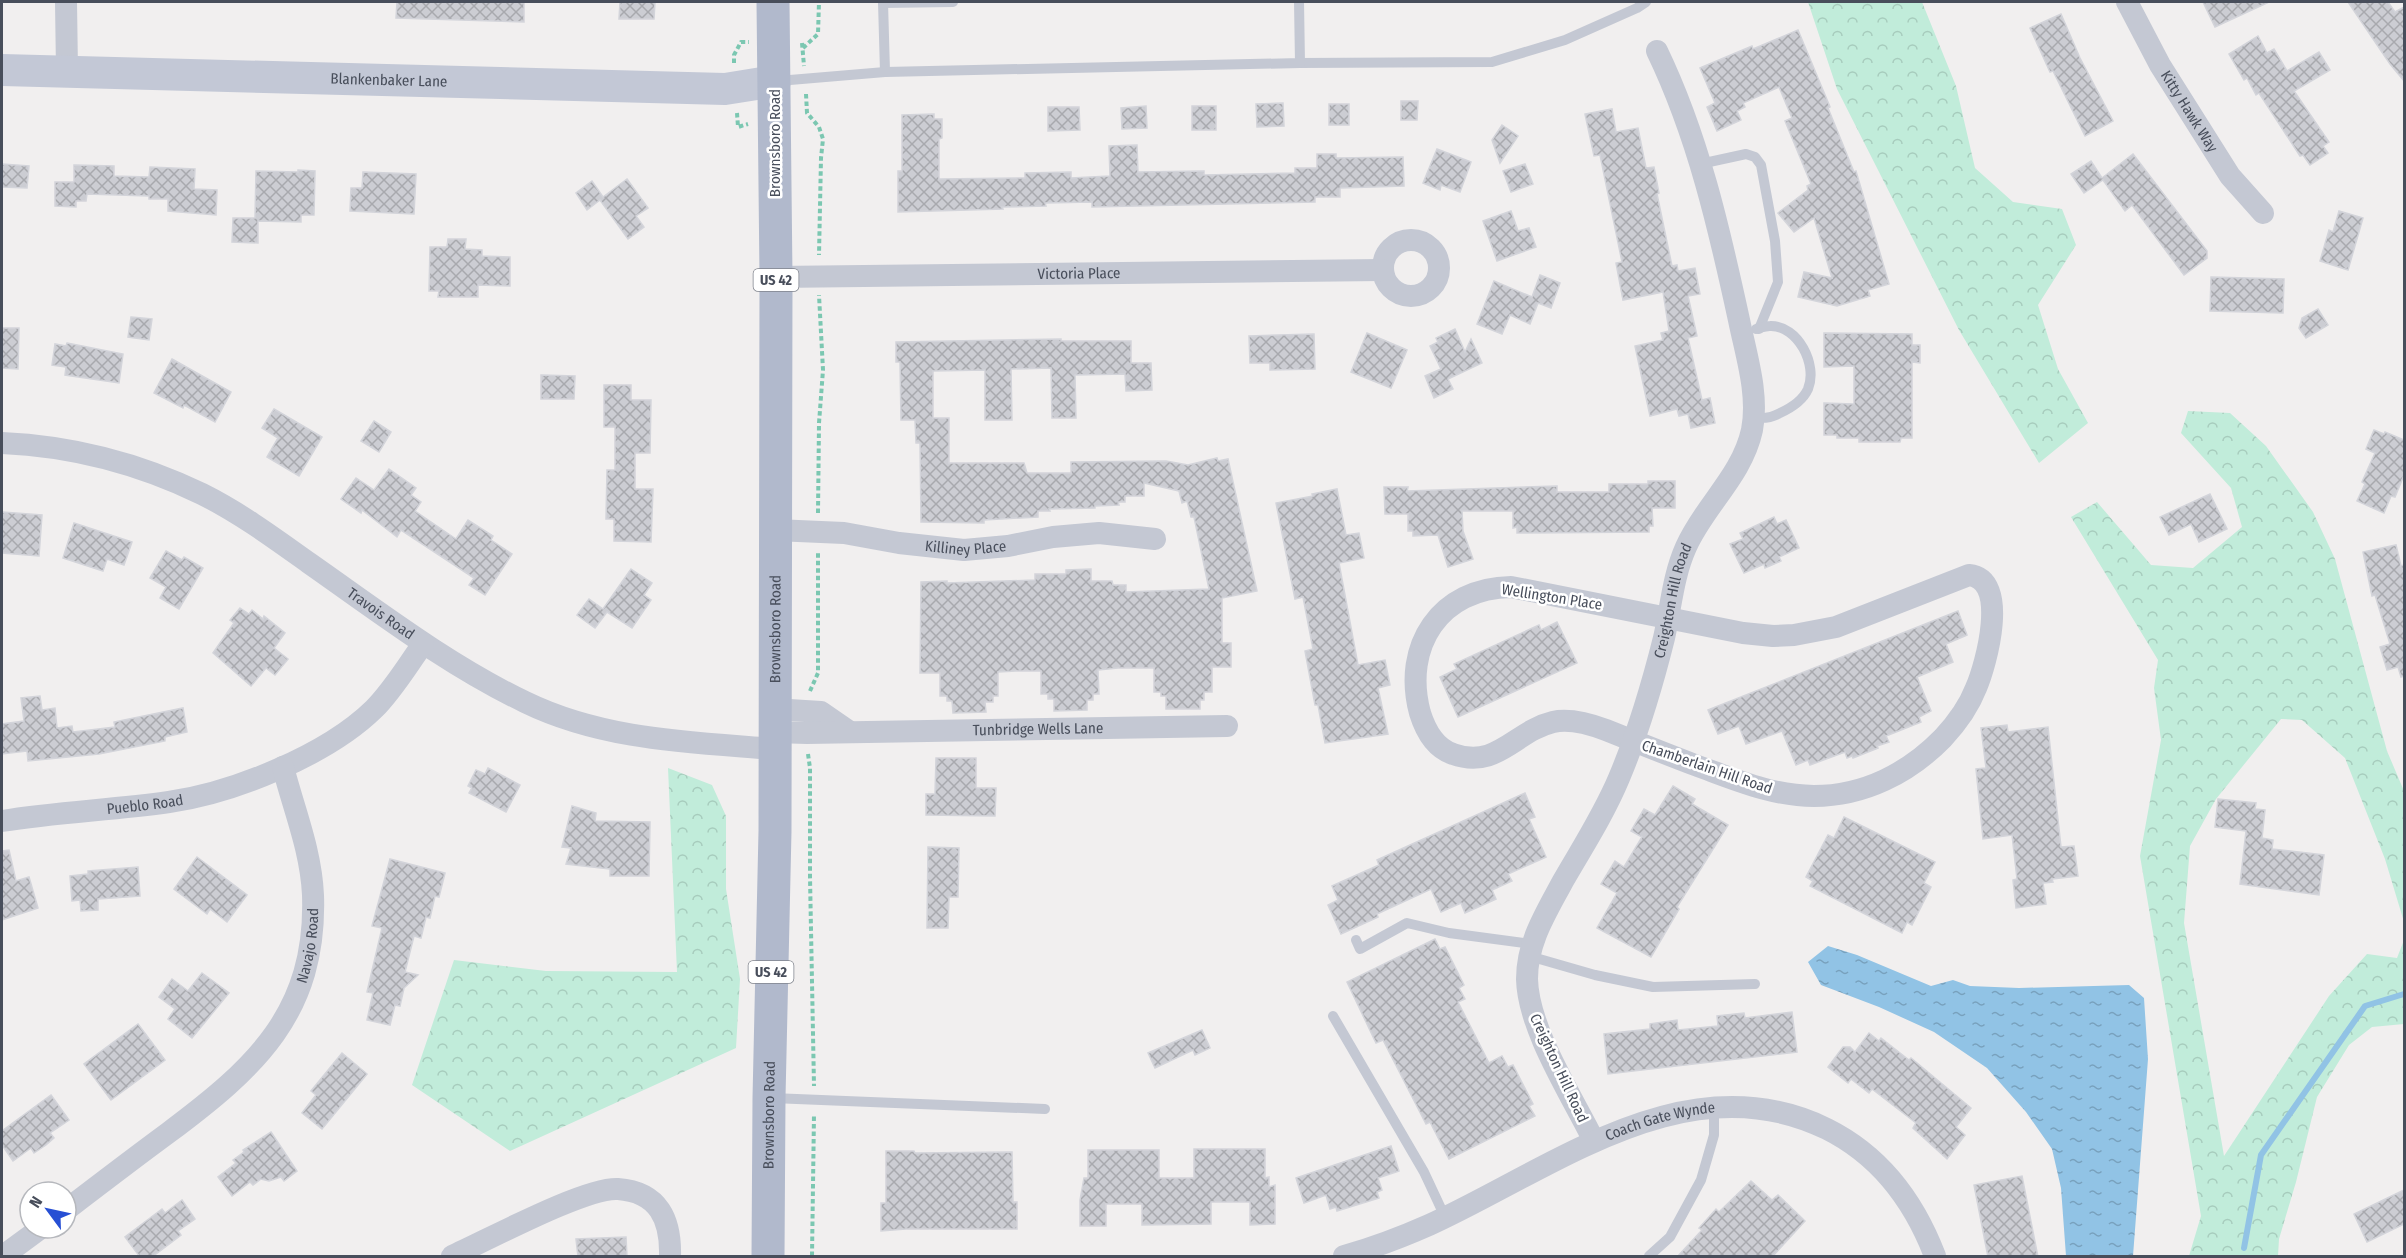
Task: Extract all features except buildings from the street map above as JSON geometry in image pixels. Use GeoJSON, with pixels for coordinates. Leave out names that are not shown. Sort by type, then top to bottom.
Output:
{"type":"FeatureCollection","features":[{"type":"Feature","properties":{"kind":"main road","name":"Brownsboro Road"},"geometry":{"type":"LineString","coordinates":[[768,1257],[775,831],[773,730],[776,277],[773,2]]}},
{"type":"Feature","properties":{"kind":"street"},"geometry":{"type":"LineString","coordinates":[[66,2],[67,71]]}},
{"type":"Feature","properties":{"kind":"street","name":"Kitty Hawk Way"},"geometry":{"type":"LineString","coordinates":[[2127,2],[2160,65],[2230,176],[2263,213]]}},
{"type":"Feature","properties":{"kind":"street","name":"Creighton Hill Road"},"geometry":{"type":"LineString","coordinates":[[1594,1141],[1546,1046],[1533,1014],[1527,983],[1531,950],[1544,916],[1602,812],[1634,741],[1643,715],[1674,585],[1687,546],[1696,528],[1736,471],[1752,430],[1754,401],[1750,331],[1701,164],[1657,51]]}},
{"type":"Feature","properties":{"kind":"street","name":"Blankenbaker Lane"},"geometry":{"type":"LineString","coordinates":[[2,70],[714,89],[775,81]]}},
{"type":"Feature","properties":{"kind":"street","name":"Victoria Place"},"geometry":{"type":"LineString","coordinates":[[776,277],[1382,270]]}},
{"type":"Feature","properties":{"kind":"street","name":"Travois Road"},"geometry":{"type":"LineString","coordinates":[[2,443],[27,444],[88,454],[148,471],[203,494],[254,524],[423,644],[487,683],[517,698],[584,724],[619,734],[658,740],[773,730]]}},
{"type":"Feature","properties":{"kind":"street","name":"Killiney Place"},"geometry":{"type":"LineString","coordinates":[[775,530],[844,533],[898,543],[964,550],[1099,533],[1155,539]]}},
{"type":"Feature","properties":{"kind":"street","name":"Wellington Place"},"geometry":{"type":"LineString","coordinates":[[1634,741],[1586,723],[1563,721],[1544,725],[1497,754],[1481,758],[1465,758],[1450,753],[1438,745],[1427,730],[1418,704],[1416,673],[1420,647],[1432,625],[1449,607],[1471,594],[1497,588],[1511,587],[1743,633],[1794,635],[1844,624],[1953,580],[1969,575],[1976,576]]}},
{"type":"Feature","properties":{"kind":"street","name":"Chamberlain Hill Road"},"geometry":{"type":"LineString","coordinates":[[1634,741],[1742,782],[1773,791],[1816,796],[1848,792],[1884,781],[1932,749],[1960,717],[1976,689],[1987,656],[1992,622],[1991,596],[1985,581],[1976,576]]}},
{"type":"Feature","properties":{"kind":"street"},"geometry":{"type":"LineString","coordinates":[[283,767],[306,756],[362,720],[397,681],[423,644]]}},
{"type":"Feature","properties":{"kind":"street","name":"Tunbridge Wells Lane"},"geometry":{"type":"LineString","coordinates":[[773,730],[806,722],[850,732],[1227,726]]}},
{"type":"Feature","properties":{"kind":"street","name":"Pueblo Road"},"geometry":{"type":"LineString","coordinates":[[2,821],[37,815],[172,802],[283,767]]}},
{"type":"Feature","properties":{"kind":"street","name":"Navajo Road"},"geometry":{"type":"LineString","coordinates":[[78,1201],[219,1095],[251,1065],[277,1032],[294,1000],[307,961],[313,895],[307,850],[283,767]]}},
{"type":"Feature","properties":{"kind":"street","name":"Coach Gate Wynde"},"geometry":{"type":"LineString","coordinates":[[1344,1257],[1429,1225],[1594,1141],[1671,1113],[1736,1106],[1784,1113],[1815,1123],[1853,1144],[1883,1170],[1904,1193],[1925,1230],[1935,1257]]}},
{"type":"Feature","properties":{"kind":"street"},"geometry":{"type":"LineString","coordinates":[[452,1257],[562,1205],[594,1193],[617,1189],[637,1193],[653,1203],[665,1216],[670,1236],[670,1257]]}},
{"type":"Feature","properties":{"kind":"street"},"geometry":{"type":"LineString","coordinates":[[18,1252],[30,1240]]}},
{"type":"Feature","properties":{"kind":"lane"},"geometry":{"type":"LineString","coordinates":[[885,72],[883,2],[953,2]]}},
{"type":"Feature","properties":{"kind":"lane"},"geometry":{"type":"LineString","coordinates":[[1299,2],[1300,63]]}},
{"type":"Feature","properties":{"kind":"lane"},"geometry":{"type":"LineString","coordinates":[[775,81],[885,72],[1300,63],[1492,62],[1565,40],[1646,2]]}},
{"type":"Feature","properties":{"kind":"lane"},"geometry":{"type":"LineString","coordinates":[[1701,164],[1746,154],[1755,157],[1761,165],[1775,241],[1779,282],[1750,331]]}},
{"type":"Feature","properties":{"kind":"lane"},"geometry":{"type":"LineString","coordinates":[[1750,331],[1770,326],[1793,335],[1804,352],[1811,371],[1809,387],[1797,403],[1775,416],[1762,419],[1753,417]]}},
{"type":"Feature","properties":{"kind":"lane"},"geometry":{"type":"LineString","coordinates":[[1356,940],[1360,949],[1407,923],[1531,950],[1595,975],[1653,987],[1755,984]]}},
{"type":"Feature","properties":{"kind":"lane"},"geometry":{"type":"LineString","coordinates":[[1333,1016],[1424,1172],[1445,1217]]}},
{"type":"Feature","properties":{"kind":"lane"},"geometry":{"type":"LineString","coordinates":[[769,1098],[1045,1109]]}},
{"type":"Feature","properties":{"kind":"lane"},"geometry":{"type":"LineString","coordinates":[[1649,1257],[1670,1236],[1701,1180],[1714,1135],[1714,1107]]}},
{"type":"Feature","properties":{"kind":"path"},"geometry":{"type":"LineString","coordinates":[[803,48],[819,34],[819,2]]}},
{"type":"Feature","properties":{"kind":"path"},"geometry":{"type":"LineString","coordinates":[[734,55],[741,42]]}},
{"type":"Feature","properties":{"kind":"path"},"geometry":{"type":"LineString","coordinates":[[806,105],[807,113],[819,127],[823,139],[819,276],[823,370],[819,423],[818,673],[807,700],[806,722],[810,768],[814,1100],[812,1257]]}},
{"type":"Feature","properties":{"kind":"green space"},"geometry":{"type":"Polygon","coordinates":[[[1808,2],[1922,2],[1956,86],[1975,168],[2013,202],[2062,209],[2076,245],[2038,305],[2058,369],[2088,423],[2039,463],[1959,330],[1837,89],[1808,2]]]}},
{"type":"Feature","properties":{"kind":"green space"},"geometry":{"type":"Polygon","coordinates":[[[2188,411],[2230,413],[2266,446],[2313,512],[2335,559],[2387,751],[2404,791],[2404,922],[2385,859],[2345,758],[2302,720],[2281,719],[2216,799],[2190,846],[2184,923],[2224,1156],[2329,996],[2367,954],[2397,958],[2404,940],[2404,1024],[2372,1027],[2349,1045],[2317,1097],[2279,1239],[2278,1256],[2189,1256],[2201,1216],[2140,856],[2161,740],[2154,688],[2158,660],[2071,517],[2097,502],[2151,565],[2193,568],[2242,527],[2231,488],[2181,433],[2188,411]]]}},
{"type":"Feature","properties":{"kind":"green space"},"geometry":{"type":"Polygon","coordinates":[[[668,768],[712,785],[726,816],[726,889],[740,979],[736,1048],[510,1151],[412,1085],[454,960],[546,971],[677,972],[668,768]]]}},
{"type":"Feature","properties":{"kind":"water"},"geometry":{"type":"Polygon","coordinates":[[[1828,946],[1857,955],[1931,986],[1953,980],[1970,986],[2019,988],[2129,985],[2144,998],[2148,1059],[2133,1256],[2066,1256],[2061,1188],[2052,1149],[2026,1112],[1987,1068],[1934,1032],[1879,1007],[1821,985],[1808,962],[1828,946]]]}},
{"type":"Feature","properties":{"kind":"waterway"},"geometry":{"type":"LineString","coordinates":[[2244,1248],[2261,1155],[2365,1006],[2404,994]]}}]}
